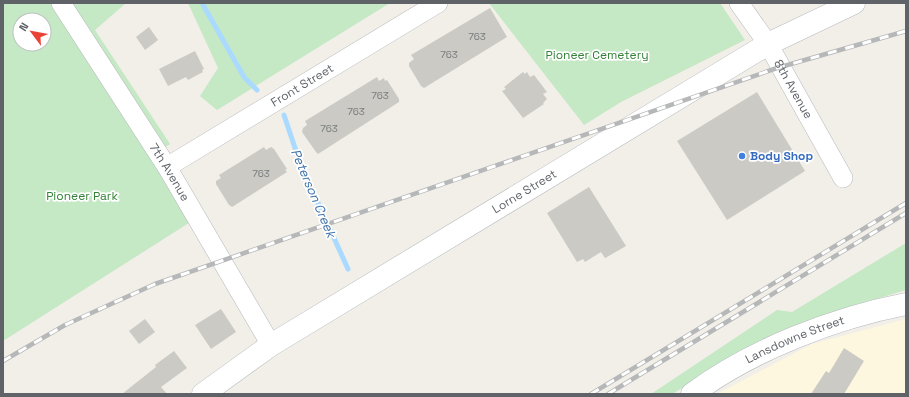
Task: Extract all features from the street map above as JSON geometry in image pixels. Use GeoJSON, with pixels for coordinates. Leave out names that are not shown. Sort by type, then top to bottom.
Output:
{"type":"FeatureCollection","features":[{"type":"Feature","properties":{"kind":"street","name":"7th Avenue"},"geometry":{"type":"LineString","coordinates":[[61,3],[167,167],[271,345]]}},
{"type":"Feature","properties":{"kind":"street","name":"Front Street"},"geometry":{"type":"LineString","coordinates":[[167,167],[438,3]]}},
{"type":"Feature","properties":{"kind":"street","name":"8th Avenue"},"geometry":{"type":"LineString","coordinates":[[738,3],[768,44],[843,178]]}},
{"type":"Feature","properties":{"kind":"street","name":"Lorne Street"},"geometry":{"type":"LineString","coordinates":[[203,394],[271,345],[768,44],[854,3]]}},
{"type":"Feature","properties":{"kind":"street","name":"Lansdowne Street"},"geometry":{"type":"LineString","coordinates":[[692,394],[709,381],[786,340],[877,310],[906,304]]}},
{"type":"Feature","properties":{"kind":"shaded area"},"geometry":{"type":"Polygon","coordinates":[[[906,319],[906,394],[717,394],[812,344],[906,319]]]}},
{"type":"Feature","properties":{"kind":"green space","name":"Pioneer Park"},"geometry":{"type":"Polygon","coordinates":[[[3,3],[126,3],[95,30],[170,144],[152,156],[192,221],[3,341],[3,3]]]}},
{"type":"Feature","properties":{"kind":"green space"},"geometry":{"type":"Polygon","coordinates":[[[188,3],[390,3],[217,110],[200,96],[218,68],[188,3]]]}},
{"type":"Feature","properties":{"kind":"green space","name":"Pioneer Cemetery"},"geometry":{"type":"Polygon","coordinates":[[[489,3],[720,3],[745,40],[621,102],[584,125],[489,3]]]}},
{"type":"Feature","properties":{"kind":"green space"},"geometry":{"type":"Polygon","coordinates":[[[906,243],[906,290],[833,312],[759,342],[672,394],[651,394],[777,310],[792,312],[906,243]]]}},
{"type":"Feature","properties":{"kind":"building"},"geometry":{"type":"Polygon","coordinates":[[[490,8],[507,37],[424,88],[421,86],[409,66],[409,63],[414,59],[411,55],[490,8]]]}},
{"type":"Feature","properties":{"kind":"building"},"geometry":{"type":"Polygon","coordinates":[[[149,27],[158,40],[145,50],[136,37],[149,27]]]}},
{"type":"Feature","properties":{"kind":"building"},"geometry":{"type":"Polygon","coordinates":[[[195,51],[204,69],[202,70],[203,72],[188,80],[186,77],[168,86],[159,69],[195,51]]]}},
{"type":"Feature","properties":{"kind":"building"},"geometry":{"type":"Polygon","coordinates":[[[523,72],[525,74],[527,72],[530,77],[534,75],[547,92],[543,94],[547,99],[543,103],[544,104],[523,118],[502,91],[506,89],[504,87],[523,72]]]}},
{"type":"Feature","properties":{"kind":"building"},"geometry":{"type":"Polygon","coordinates":[[[377,77],[379,81],[384,78],[385,81],[387,80],[399,99],[399,102],[318,154],[302,132],[303,128],[307,125],[305,121],[377,77]]]}},
{"type":"Feature","properties":{"kind":"building","name":"Body Shop"},"geometry":{"type":"Polygon","coordinates":[[[757,92],[805,171],[727,220],[677,141],[757,92]]]}},
{"type":"Feature","properties":{"kind":"building"},"geometry":{"type":"Polygon","coordinates":[[[264,147],[266,150],[271,147],[274,149],[287,169],[285,170],[287,172],[232,207],[229,205],[216,184],[216,181],[221,178],[219,175],[264,147]]]}},
{"type":"Feature","properties":{"kind":"building"},"geometry":{"type":"Polygon","coordinates":[[[589,187],[626,246],[605,258],[601,252],[585,262],[583,259],[577,262],[547,213],[589,187]]]}},
{"type":"Feature","properties":{"kind":"building"},"geometry":{"type":"Polygon","coordinates":[[[221,309],[236,332],[211,349],[195,325],[221,309]]]}},
{"type":"Feature","properties":{"kind":"building"},"geometry":{"type":"Polygon","coordinates":[[[145,319],[155,332],[139,344],[129,331],[145,319]]]}},
{"type":"Feature","properties":{"kind":"building"},"geometry":{"type":"Polygon","coordinates":[[[844,348],[864,361],[844,394],[811,394],[826,371],[829,373],[844,348]]]}},
{"type":"Feature","properties":{"kind":"building"},"geometry":{"type":"Polygon","coordinates":[[[174,351],[187,368],[161,387],[167,394],[122,394],[156,367],[155,365],[174,351]]]}},
{"type":"Feature","properties":{"kind":"waterway","name":"Peterson Creek"},"geometry":{"type":"LineString","coordinates":[[202,3],[244,77],[257,90]]}},
{"type":"Feature","properties":{"kind":"waterway","name":"Peterson Creek"},"geometry":{"type":"LineString","coordinates":[[284,115],[300,163],[348,269]]}},
{"type":"Feature","properties":{"kind":"railway"},"geometry":{"type":"LineString","coordinates":[[3,361],[65,325],[155,284],[777,68],[906,31]]}},
{"type":"Feature","properties":{"kind":"railway"},"geometry":{"type":"LineString","coordinates":[[591,394],[906,203]]}},
{"type":"Feature","properties":{"kind":"railway"},"geometry":{"type":"LineString","coordinates":[[608,394],[906,213]]}},
{"type":"Feature","properties":{"kind":"place","name":"Body Shop"},"geometry":{"type":"Point","coordinates":[742,156]}}]}
